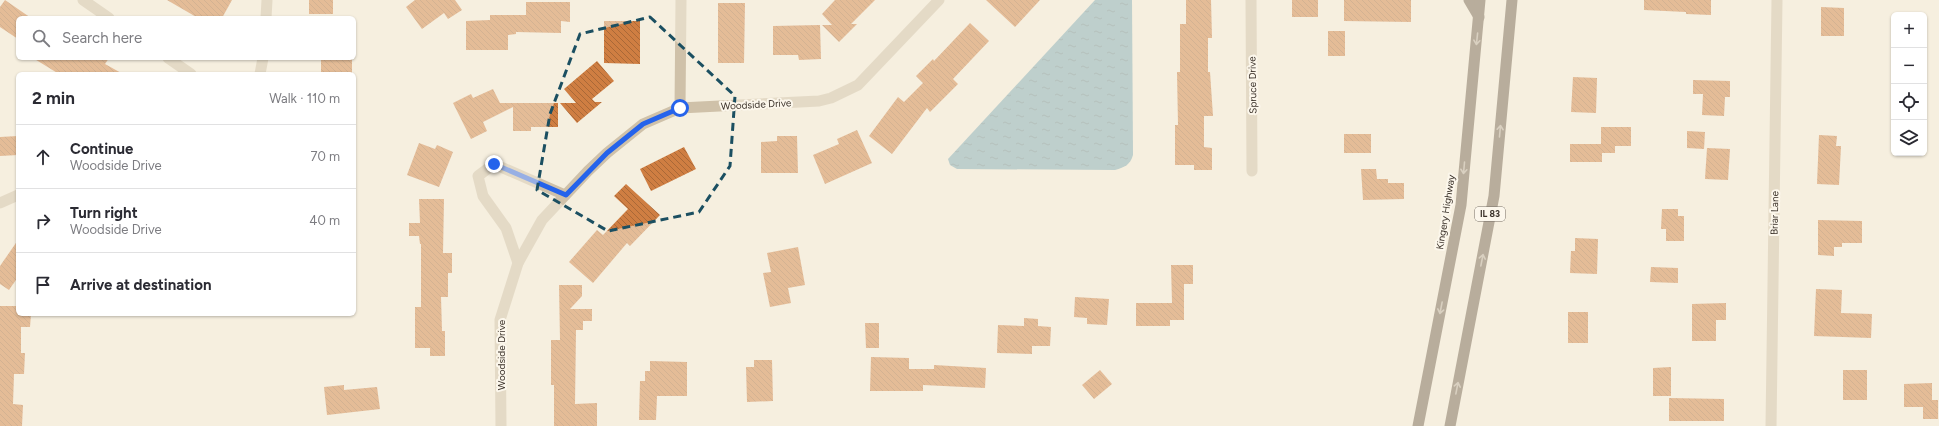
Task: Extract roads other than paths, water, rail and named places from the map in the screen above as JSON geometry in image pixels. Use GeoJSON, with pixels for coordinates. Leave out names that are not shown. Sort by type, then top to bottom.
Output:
{"type":"FeatureCollection","features":[{"type":"Feature","properties":{"kind":"highway"},"geometry":{"type":"LineString","coordinates":[[1469,0],[1479,17]]}},
{"type":"Feature","properties":{"kind":"highway","name":"Kingery Highway"},"geometry":{"type":"LineString","coordinates":[[1418,426],[1461,205],[1480,0]]}},
{"type":"Feature","properties":{"kind":"highway","name":"IL 83"},"geometry":{"type":"LineString","coordinates":[[1450,426],[1494,196],[1512,0]]}},
{"type":"Feature","properties":{"kind":"street"},"geometry":{"type":"LineString","coordinates":[[82,0],[106,16]]}},
{"type":"Feature","properties":{"kind":"street"},"geometry":{"type":"LineString","coordinates":[[266,16],[267,0]]}},
{"type":"Feature","properties":{"kind":"street"},"geometry":{"type":"LineString","coordinates":[[680,108],[681,0]]}},
{"type":"Feature","properties":{"kind":"street","name":"Woodside Drive"},"geometry":{"type":"LineString","coordinates":[[501,426],[500,320],[518,263],[542,220],[607,153],[643,124],[680,108],[820,101],[831,98],[858,84],[939,0]]}},
{"type":"Feature","properties":{"kind":"street","name":"Spruce Drive"},"geometry":{"type":"LineString","coordinates":[[1251,0],[1252,170]]}},
{"type":"Feature","properties":{"kind":"street","name":"Briar Lane"},"geometry":{"type":"LineString","coordinates":[[1771,426],[1777,0]]}},
{"type":"Feature","properties":{"kind":"street"},"geometry":{"type":"LineString","coordinates":[[171,60],[188,72]]}},
{"type":"Feature","properties":{"kind":"street"},"geometry":{"type":"LineString","coordinates":[[260,72],[263,60]]}},
{"type":"Feature","properties":{"kind":"street"},"geometry":{"type":"LineString","coordinates":[[518,263],[506,228],[483,196],[478,176],[494,164],[566,195]]}},
{"type":"Feature","properties":{"kind":"street"},"geometry":{"type":"LineString","coordinates":[[0,203],[16,196]]}},
{"type":"Feature","properties":{"kind":"water"},"geometry":{"type":"Polygon","coordinates":[[[1095,0],[1132,0],[1133,155],[1129,163],[1124,167],[1115,170],[957,169],[950,165],[948,159],[1095,0]]]}}]}
